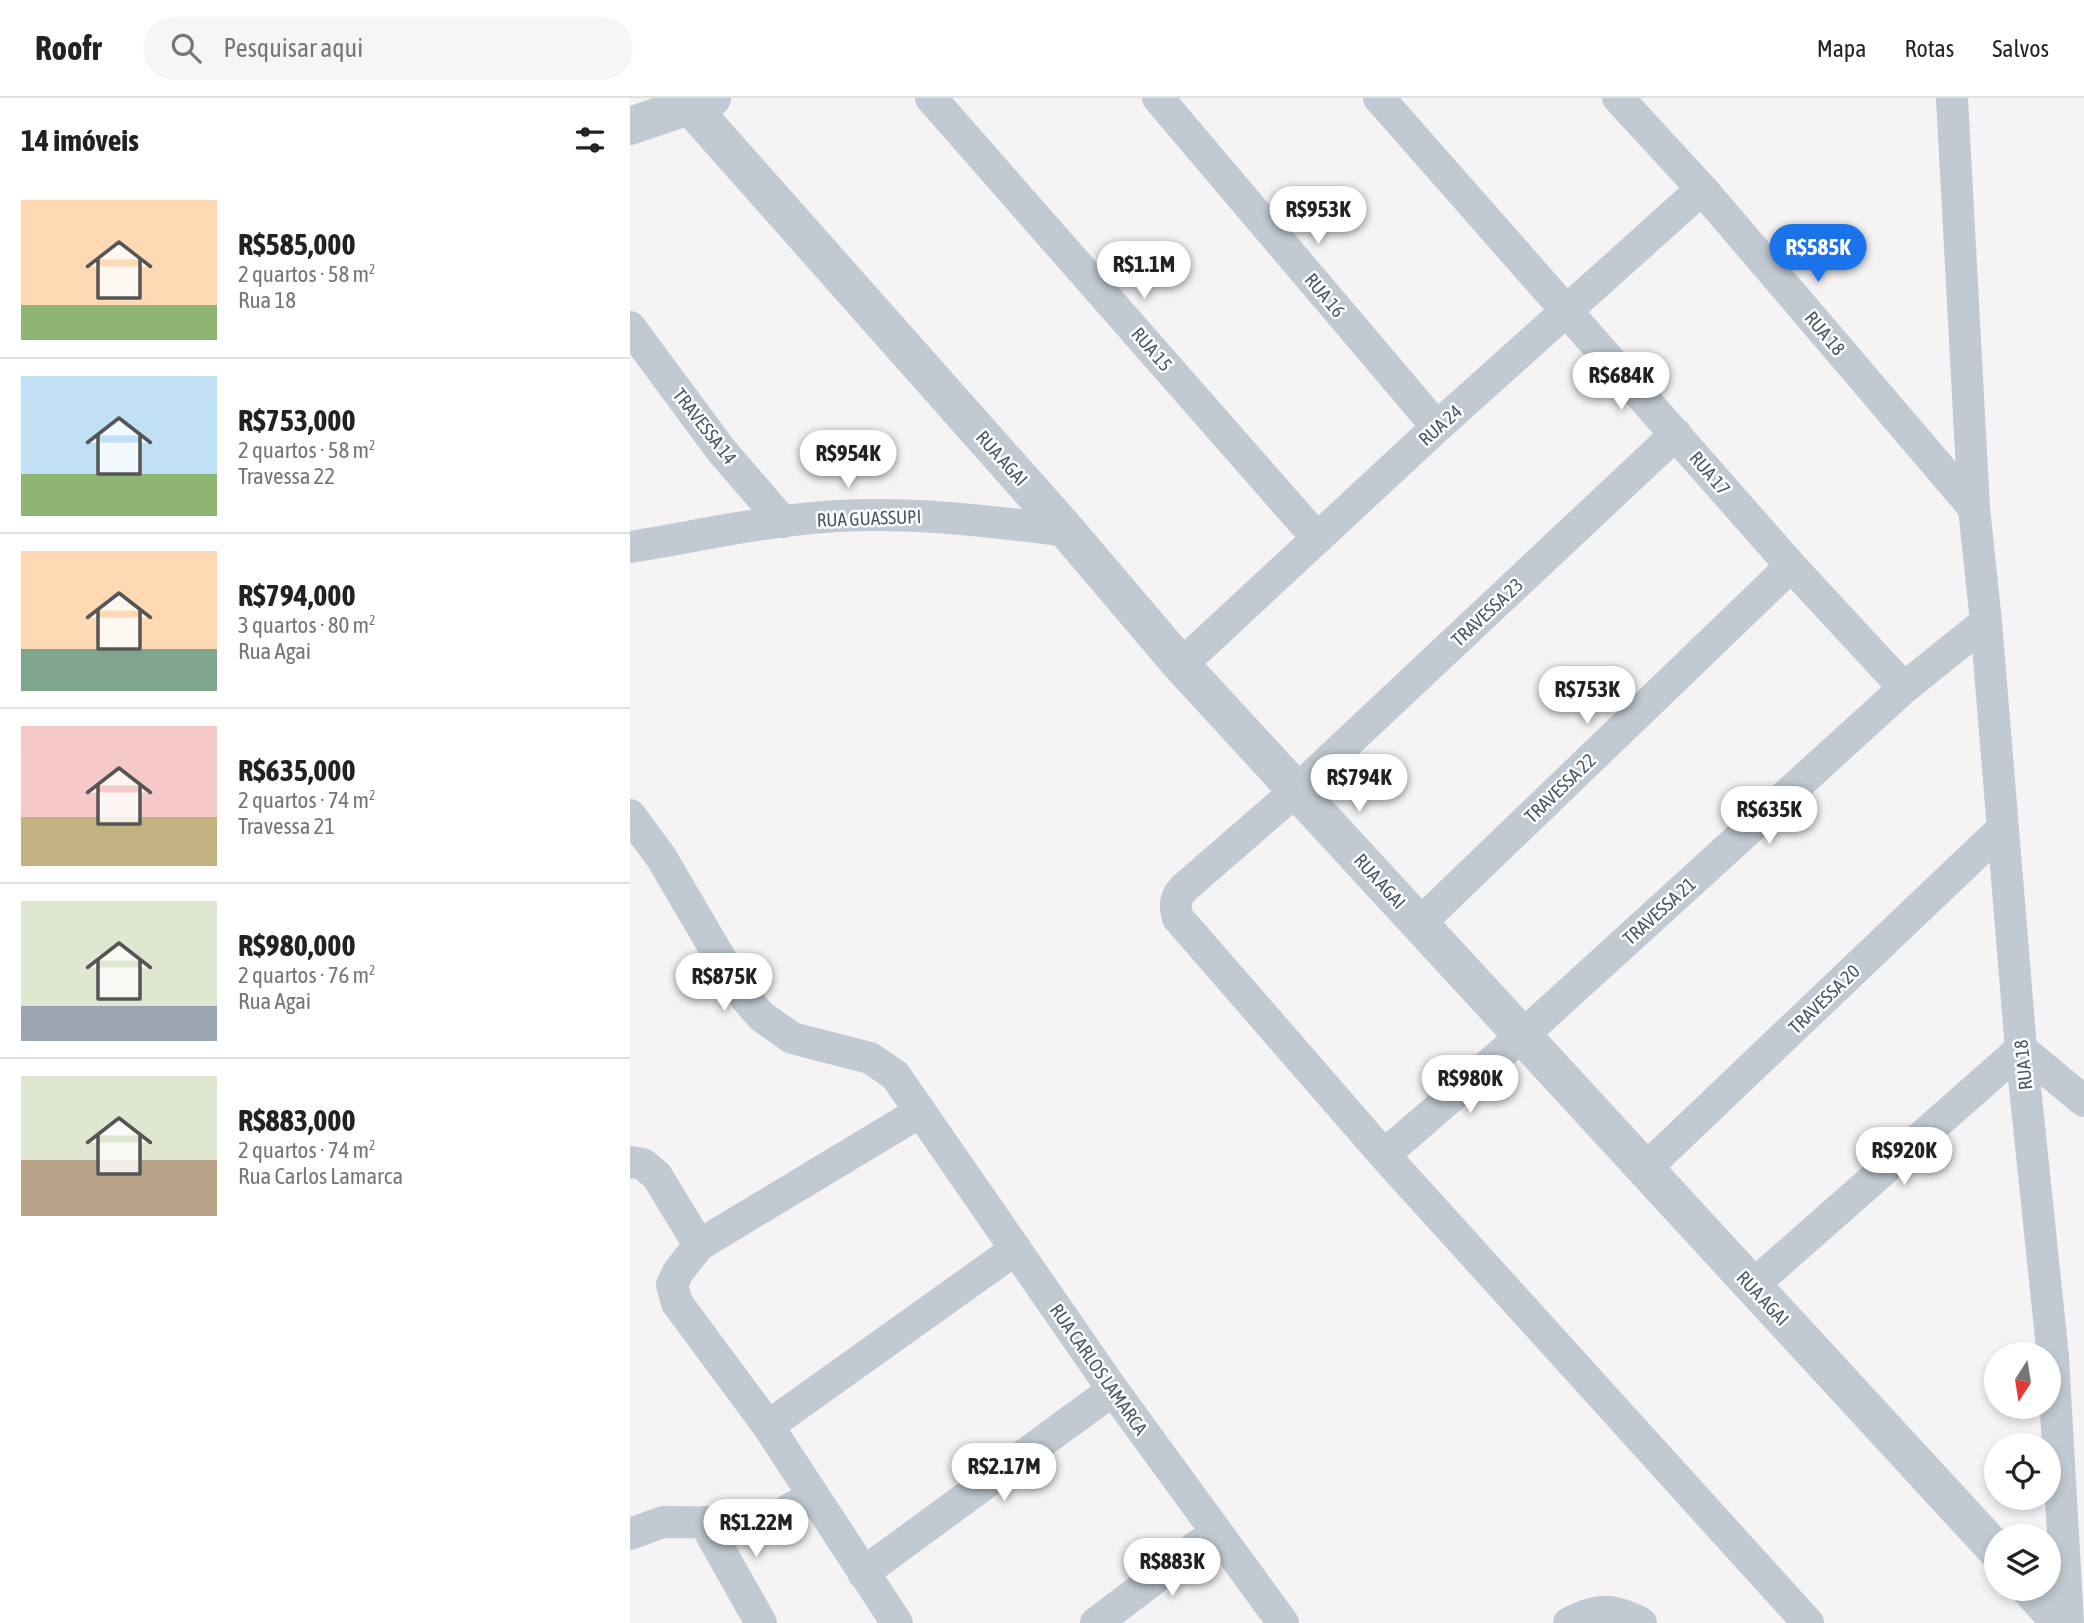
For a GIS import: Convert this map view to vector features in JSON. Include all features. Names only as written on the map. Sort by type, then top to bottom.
[{"type":"street","name":"RUA 15","points":[[932,98],[1317,538]]},
{"type":"street","name":"RUA 16","points":[[1158,98],[1437,427]]},
{"type":"street","name":"RUA 17","points":[[1379,98],[1791,566],[1904,688]]},
{"type":"street","name":"RUA 18","points":[[1618,98],[1702,189],[1974,508]]},
{"type":"street","name":"RUA 18","points":[[1952,98],[1974,508],[2021,1049],[2053,1357],[2067,1623]]},
{"type":"street","points":[[630,127],[701,102]]},
{"type":"street","name":"RUA AGAI","points":[[701,102],[1181,665],[1984,1537]]},
{"type":"street","name":"RUA 24","points":[[1181,665],[1437,427],[1702,189]]},
{"type":"street","name":"TRAVESSA 14","points":[[630,327],[722,450],[783,522]]},
{"type":"street","name":"TRAVESSA 23","points":[[1676,434],[1297,790],[1184,888],[1177,896],[1175,906],[1178,918],[1384,1155],[1808,1623]]},
{"type":"street","name":"RUA GUASSUPI","points":[[630,547],[836,516],[918,515],[972,518],[1067,531]]},
{"type":"street","name":"TRAVESSA 22","points":[[1419,924],[1791,566]]},
{"type":"street","name":"TRAVESSA 21","points":[[1384,1155],[1523,1035],[1904,688],[1986,622]]},
{"type":"street","name":"RUA CARLOS LAMARCA","points":[[630,815],[661,858],[739,990],[761,1016],[792,1038],[870,1058],[895,1075],[1113,1390],[1283,1623]]},
{"type":"street","name":"TRAVESSA 20","points":[[1644,1170],[2003,828]]},
{"type":"street","points":[[1752,1286],[2021,1049],[2084,1101]]},
{"type":"street","points":[[898,1623],[768,1426],[677,1303],[672,1285],[678,1272],[699,1245],[920,1112]]},
{"type":"street","points":[[630,1162],[643,1164],[657,1176],[699,1245]]},
{"type":"street","points":[[768,1426],[1016,1249]]},
{"type":"street","points":[[863,1573],[1113,1390]]},
{"type":"street","points":[[630,1534],[663,1522],[766,1522],[813,1496]]},
{"type":"street","points":[[704,1521],[761,1623]]},
{"type":"street","points":[[1096,1623],[1216,1532]]},
{"type":"street","points":[[2042,1601],[2061,1623]]},
{"type":"street","points":[[1569,1623],[1600,1610],[1622,1613],[1641,1623]]}]
